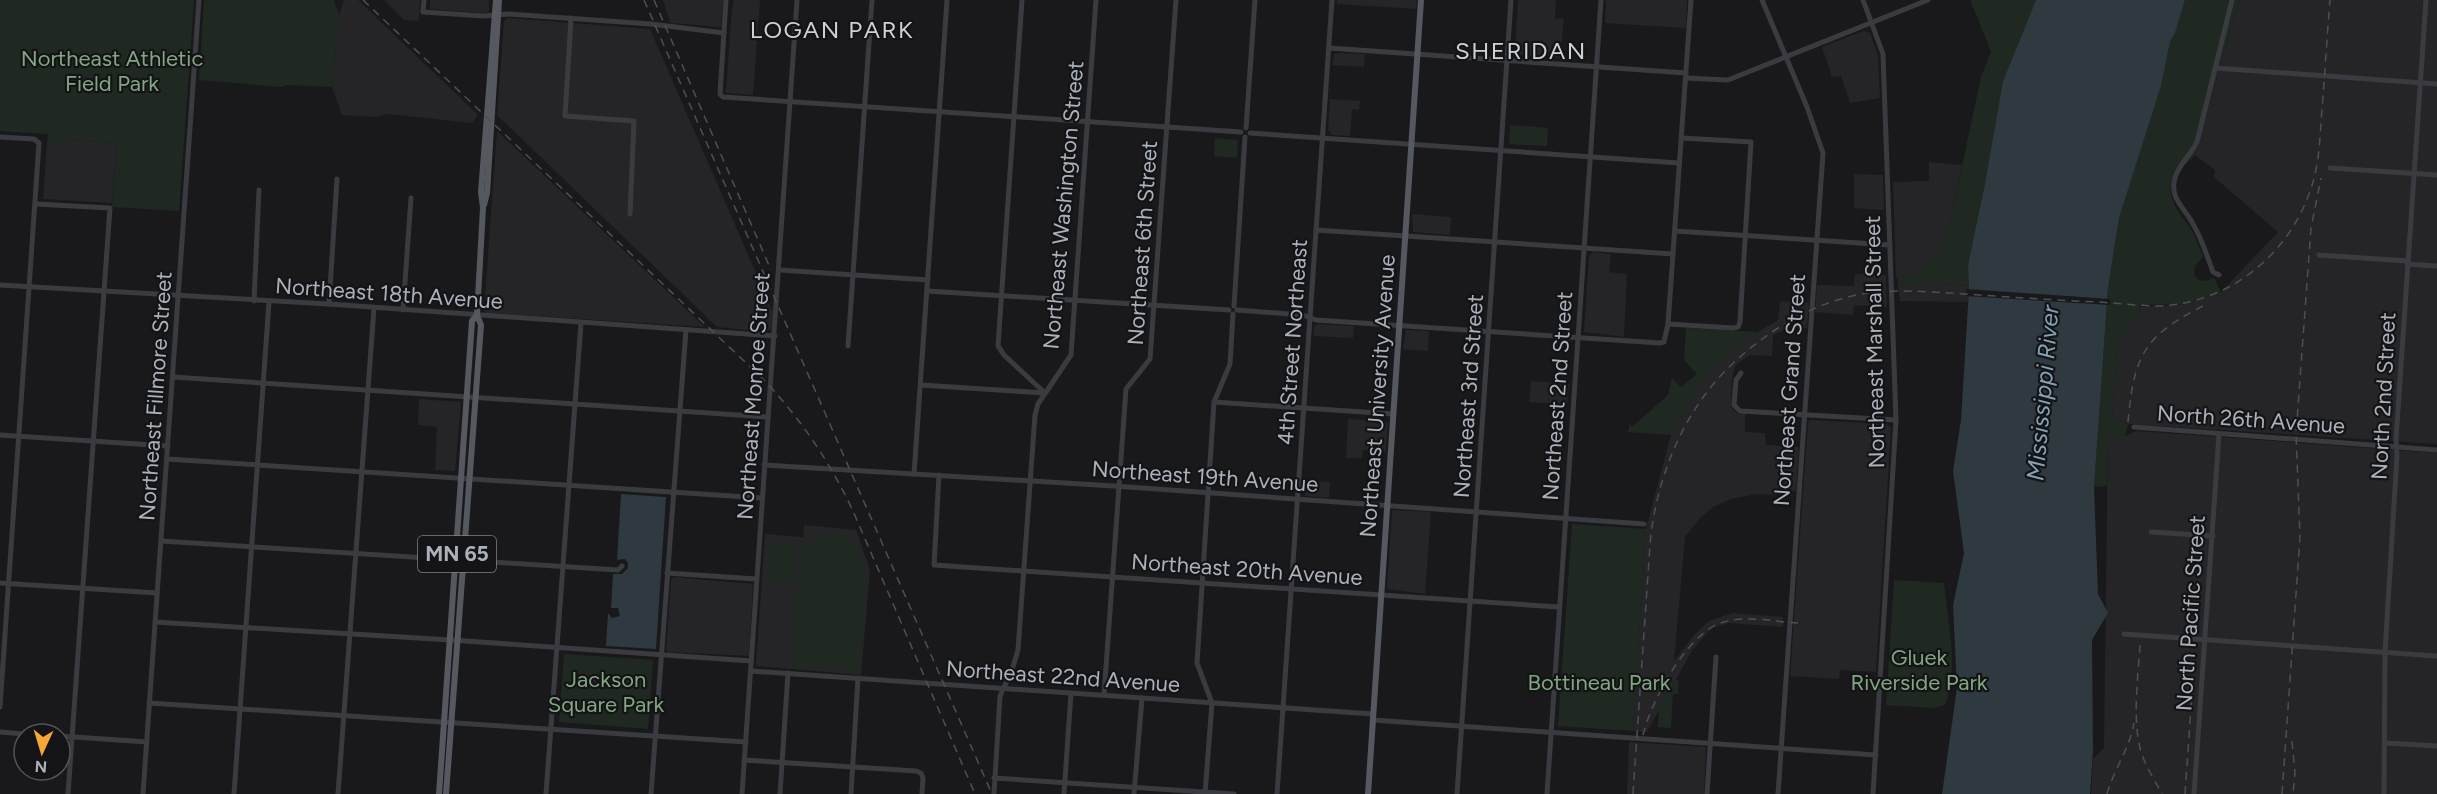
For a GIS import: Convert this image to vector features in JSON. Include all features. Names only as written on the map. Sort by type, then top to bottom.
[{"type":"main road","name":"MN 65","points":[[446,794],[448,722],[466,478],[481,325],[477,315],[483,208],[481,192],[498,0]]},
{"type":"main road","name":"Northeast University Avenue","points":[[1368,794],[1422,0]]},
{"type":"main road","name":"MN 65","points":[[466,478],[467,396],[472,321],[477,315]]},
{"type":"main road","name":"MN 65","points":[[439,794],[448,722]]},
{"type":"street","name":"Northeast Fillmore Street","points":[[143,794],[199,0]]},
{"type":"street","points":[[424,0],[423,12],[571,18],[724,33]]},
{"type":"street","points":[[726,0],[720,94],[1679,163]]},
{"type":"street","name":"Northeast Monroe Street","points":[[742,794],[797,0]]},
{"type":"street","points":[[848,346],[872,0]]},
{"type":"street","points":[[914,474],[947,0]]},
{"type":"street","points":[[1022,0],[998,346],[1000,351],[1045,393]]},
{"type":"street","name":"Northeast Washington Street","points":[[994,794],[1000,696],[1018,650],[1035,415],[1045,393],[1071,355],[1096,0]]},
{"type":"street","name":"Northeast 6th Street","points":[[1104,695],[1126,389],[1150,359],[1176,0]]},
{"type":"street","points":[[1205,793],[1212,703],[1197,666],[1202,583],[1214,402],[1230,364],[1255,0]]},
{"type":"street","name":"4th Street Northeast","points":[[1277,794],[1332,0]]},
{"type":"street","name":"Northeast 3rd Street","points":[[1457,794],[1511,0]]},
{"type":"street","name":"Northeast 2nd Street","points":[[1547,794],[1601,0]]},
{"type":"street","points":[[927,291],[1303,315],[1310,318],[1400,326],[1660,344],[1664,342],[1668,324],[1691,0]]},
{"type":"street","name":"Northeast Grand Street","points":[[1762,0],[1822,149],[1778,794]]},
{"type":"street","name":"Northeast Marshall Street","points":[[1863,0],[1883,54],[1896,420],[1873,794]]},
{"type":"street","points":[[1329,48],[1597,67],[1728,80],[1928,0]]},
{"type":"street","points":[[2219,275],[2213,272],[2194,225],[2175,196],[2173,188],[2176,175],[2197,142],[2232,0]]},
{"type":"street","name":"North 2nd Street","points":[[2384,794],[2385,652],[2407,262],[2426,0]]},
{"type":"street","points":[[571,18],[565,116],[634,121],[630,214]]},
{"type":"street","points":[[2215,68],[2437,84]]},
{"type":"street","points":[[0,137],[34,138],[39,143],[0,707]]},
{"type":"street","points":[[1668,324],[1738,327],[1746,235],[1751,142],[1682,138]]},
{"type":"street","points":[[2330,168],[2437,175]]},
{"type":"street","points":[[329,304],[337,179]]},
{"type":"street","points":[[254,301],[259,190]]},
{"type":"street","points":[[403,310],[411,198]]},
{"type":"street","points":[[36,204],[110,208],[72,737],[147,742]]},
{"type":"street","points":[[1316,230],[1673,254]]},
{"type":"street","points":[[1675,231],[1890,245]]},
{"type":"street","points":[[2319,255],[2437,266]]},
{"type":"street","points":[[780,270],[928,280]]},
{"type":"street","name":"Northeast 18th Avenue","points":[[0,285],[329,304],[775,336]]},
{"type":"street","points":[[234,794],[269,302]]},
{"type":"street","points":[[338,794],[374,308]]},
{"type":"street","points":[[546,794],[581,323]]},
{"type":"street","points":[[651,794],[686,330]]},
{"type":"street","points":[[1741,373],[1736,380],[1734,405],[1737,410],[1896,420]]},
{"type":"street","points":[[173,377],[767,417]]},
{"type":"street","points":[[921,385],[1045,393]]},
{"type":"street","points":[[1214,402],[1393,414]]},
{"type":"street","name":"North 26th Avenue","points":[[2134,427],[2437,450]]},
{"type":"street","name":"North Pacific Street","points":[[2194,794],[2219,434]]},
{"type":"street","points":[[0,435],[168,446]]},
{"type":"street","points":[[167,459],[762,498]]},
{"type":"street","name":"Northeast 19th Avenue","points":[[764,465],[1030,481],[1644,524]]},
{"type":"street","name":"Northeast 20th Avenue","points":[[939,475],[934,565],[1559,607]]},
{"type":"street","points":[[2151,531],[2213,536]]},
{"type":"street","points":[[161,541],[618,570],[622,566]]},
{"type":"street","points":[[667,573],[756,579]]},
{"type":"street","points":[[0,584],[157,593]]},
{"type":"street","points":[[155,622],[454,640],[751,662]]},
{"type":"street","points":[[2124,634],[2437,656]]},
{"type":"street","points":[[1707,794],[1716,657]]},
{"type":"street","name":"Northeast 22nd Avenue","points":[[751,671],[1284,708],[1462,727],[1876,754]]},
{"type":"street","points":[[780,794],[788,674]]},
{"type":"street","points":[[851,794],[858,678]]},
{"type":"street","points":[[1064,794],[1071,693]]},
{"type":"street","points":[[1134,794],[1142,698]]},
{"type":"street","points":[[149,703],[746,742]]},
{"type":"street","points":[[2385,743],[2437,746]]},
{"type":"street","points":[[744,760],[921,773],[922,794]]},
{"type":"street","points":[[994,778],[1234,794]]},
{"type":"shaded area","points":[[344,0],[358,0],[478,115],[472,123],[388,114],[375,117],[342,115],[332,87],[339,15]]},
{"type":"shaded area","points":[[384,0],[420,0],[419,21],[404,20]]},
{"type":"shaded area","points":[[430,0],[489,0],[489,11],[486,13],[430,9]]},
{"type":"shaded area","points":[[663,0],[723,0],[721,27],[670,23]]},
{"type":"shaded area","points":[[734,0],[760,0],[753,95],[726,93],[724,90],[726,89]]},
{"type":"shaded area","points":[[1337,0],[1417,0],[1416,9],[1337,4]]},
{"type":"shaded area","points":[[1518,0],[1556,0],[1555,18],[1564,19],[1560,58],[1515,54]]},
{"type":"shaded area","points":[[1606,0],[1687,0],[1686,28],[1605,23]]},
{"type":"shaded area","points":[[2239,0],[2437,0],[2437,444],[2128,424],[2112,416],[2118,338],[2139,315],[2140,307],[2185,304],[2221,292],[2278,232],[2214,177],[2215,170],[2195,155]]},
{"type":"shaded area","points":[[507,18],[650,29],[773,312],[771,329],[766,332],[717,327],[497,115],[504,21]]},
{"type":"shaded area","points":[[1863,31],[1870,33],[1878,55],[1880,98],[1850,103],[1841,76],[1832,77],[1822,47]]},
{"type":"shaded area","points":[[1335,53],[1365,54],[1364,67],[1332,65]]},
{"type":"shaded area","points":[[1330,99],[1360,101],[1359,110],[1352,109],[1350,136],[1332,135],[1328,130]]},
{"type":"shaded area","points":[[497,131],[705,327],[484,311]]},
{"type":"shaded area","points":[[70,140],[117,143],[112,203],[43,199],[47,143],[69,144]]},
{"type":"shaded area","points":[[1929,162],[1962,165],[1947,237],[1934,258],[1921,269],[1909,276],[1896,278],[1893,182],[1929,181]]},
{"type":"shaded area","points":[[1854,174],[1883,175],[1884,210],[1854,208]]},
{"type":"shaded area","points":[[1412,214],[1451,217],[1450,235],[1413,232]]},
{"type":"shaded area","points":[[1593,252],[1611,254],[1609,272],[1627,274],[1624,337],[1584,332],[1589,256]]},
{"type":"shaded area","points":[[1855,274],[1886,275],[1887,307],[1854,305],[1853,315],[1815,312],[1817,285],[1854,286]]},
{"type":"shaded area","points":[[1941,284],[1969,286],[1968,302],[1900,301],[1898,287]]},
{"type":"shaded area","points":[[1780,301],[1809,303],[1807,328],[1788,328],[1773,335],[1772,356],[1749,355],[1735,366],[1731,407],[1737,413],[1745,414],[1745,432],[1765,433],[1766,445],[1799,447],[1796,492],[1792,491],[1792,496],[1757,494],[1731,499],[1713,507],[1700,518],[1685,537],[1674,661],[1695,634],[1709,621],[1733,613],[1783,617],[1783,627],[1729,623],[1713,627],[1693,649],[1647,732],[1633,731],[1646,529],[1671,435],[1702,382],[1716,365],[1758,332],[1778,320]]},
{"type":"shaded area","points":[[1317,324],[1354,326],[1353,338],[1314,336],[1314,327]]},
{"type":"shaded area","points":[[1406,330],[1429,331],[1428,351],[1403,349]]},
{"type":"shaded area","points":[[1531,381],[1569,384],[1567,405],[1529,402]]},
{"type":"shaded area","points":[[419,399],[461,402],[455,471],[435,470],[437,427],[418,425]]},
{"type":"shaded area","points":[[1348,419],[1388,422],[1386,452],[1363,450],[1362,458],[1346,458]]},
{"type":"shaded area","points":[[1811,420],[1887,424],[1891,428],[1876,672],[1840,670],[1839,679],[1790,676],[1808,422]]},
{"type":"shaded area","points":[[2137,431],[2437,453],[2437,794],[2091,794],[2093,759],[2104,748],[2108,435],[2125,436]]},
{"type":"shaded area","points":[[1304,480],[1330,482],[1329,498],[1305,496]]},
{"type":"shaded area","points":[[1392,511],[1431,512],[1425,594],[1387,589]]},
{"type":"shaded area","points":[[804,525],[856,530],[870,570],[861,675],[756,666],[765,534],[803,537]]},
{"type":"shaded area","points":[[674,577],[753,584],[749,656],[668,652],[666,650],[671,580]]},
{"type":"shaded area","points":[[1629,742],[1706,747],[1704,794],[1627,794]]},
{"type":"green space","name":"Northeast Athletic Field Park","points":[[0,0],[194,0],[179,211],[112,207],[117,143],[70,140],[69,145],[47,143],[48,134],[0,131]]},
{"type":"green space","name":"Northeast Athletic Field Park","points":[[204,0],[334,0],[339,15],[332,87],[286,85],[282,87],[199,80]]},
{"type":"green space","points":[[1970,0],[2036,0],[2003,81],[1968,265],[1969,286],[1941,284],[1898,287],[1898,278],[1921,268],[1947,237],[1981,77],[1991,51]]},
{"type":"green space","points":[[2185,0],[2239,0],[2195,155],[2187,163],[2182,160],[2171,181],[2171,195],[2176,209],[2190,227],[2203,257],[2195,266],[2194,275],[2199,280],[2206,281],[2214,278],[2221,292],[2185,304],[2140,305],[2139,315],[2118,338],[2112,416],[2128,424],[2125,436],[2108,436],[2107,486],[2094,487],[2108,288],[2119,218],[2161,86],[2170,42]]},
{"type":"green space","points":[[1510,125],[1548,128],[1547,146],[1509,144]]},
{"type":"green space","points":[[1215,138],[1238,140],[1237,158],[1214,156]]},
{"type":"green space","points":[[1686,328],[1758,332],[1716,365],[1702,382],[1671,435],[1628,432],[1630,424],[1632,427],[1668,395],[1672,378],[1681,387],[1697,374],[1684,360]]},
{"type":"green space","name":"Bottineau Park","points":[[1572,524],[1646,529],[1633,731],[1558,726]]},
{"type":"green space","points":[[833,533],[842,534],[852,541],[868,571],[859,670],[793,666],[800,553],[812,538]]},
{"type":"green space","points":[[770,544],[797,545],[795,581],[768,580]]},
{"type":"green space","name":"Gluek Riverside Park","points":[[1894,580],[1944,583],[1952,661],[1945,705],[1933,708],[1886,705]]},
{"type":"green space","name":"Jackson Square Park","points":[[564,654],[653,660],[648,729],[559,722]]},
{"type":"green space","points":[[1675,680],[1679,680],[1678,694],[1673,694],[1671,728],[1658,727],[1659,709]]},
{"type":"water","name":"Mississippi River","points":[[2036,0],[2185,0],[2170,42],[2161,86],[2119,218],[2108,288],[2094,487],[2098,594],[2108,613],[2092,640],[2093,751],[2090,794],[1942,794],[1957,688],[1953,605],[1964,553],[1953,471],[1961,420],[1969,289],[1968,265],[2003,81]]},
{"type":"water","points":[[621,494],[666,497],[656,649],[606,646],[608,613],[612,618],[620,616],[618,608],[611,608],[613,574],[622,574],[628,568],[625,559],[617,560]]},
{"type":"pier","points":[[1966,289],[2110,299],[2110,305],[1966,296]]},
{"type":"railway","points":[[363,0],[763,379],[802,425],[835,475],[853,511],[975,794]]},
{"type":"railway","points":[[644,0],[992,794]]},
{"type":"railway","points":[[654,0],[771,270]]},
{"type":"railway","points":[[1633,794],[1653,521],[1665,473],[1674,450],[1684,428],[1711,387],[1741,356],[1770,333],[1820,306],[1856,295],[1897,291],[2161,306],[2212,295],[2235,283],[2275,251],[2291,230],[2304,207],[2313,182],[2319,145],[2330,0]]},
{"type":"railway","points":[[2282,794],[2300,537],[2296,434],[2311,228],[2321,178]]},
{"type":"railway","points":[[2128,422],[2134,379],[2147,349],[2169,326],[2207,304]]},
{"type":"railway","points":[[1643,735],[1654,704],[1673,669],[1697,639],[1711,628],[1724,622],[1742,619],[1798,623]]},
{"type":"railway","points":[[2140,645],[2136,698],[2138,739],[2145,763],[2162,794]]},
{"type":"railway","points":[[2185,794],[2192,692]]},
{"type":"railway","points":[[2107,794],[2134,723]]},
{"type":"railway","points":[[2292,741],[2295,773],[2293,794]]},
{"type":"district","name":"LOGAN PARK","points":[[832,30]]},
{"type":"district","name":"SHERIDAN","points":[[1521,51]]}]
